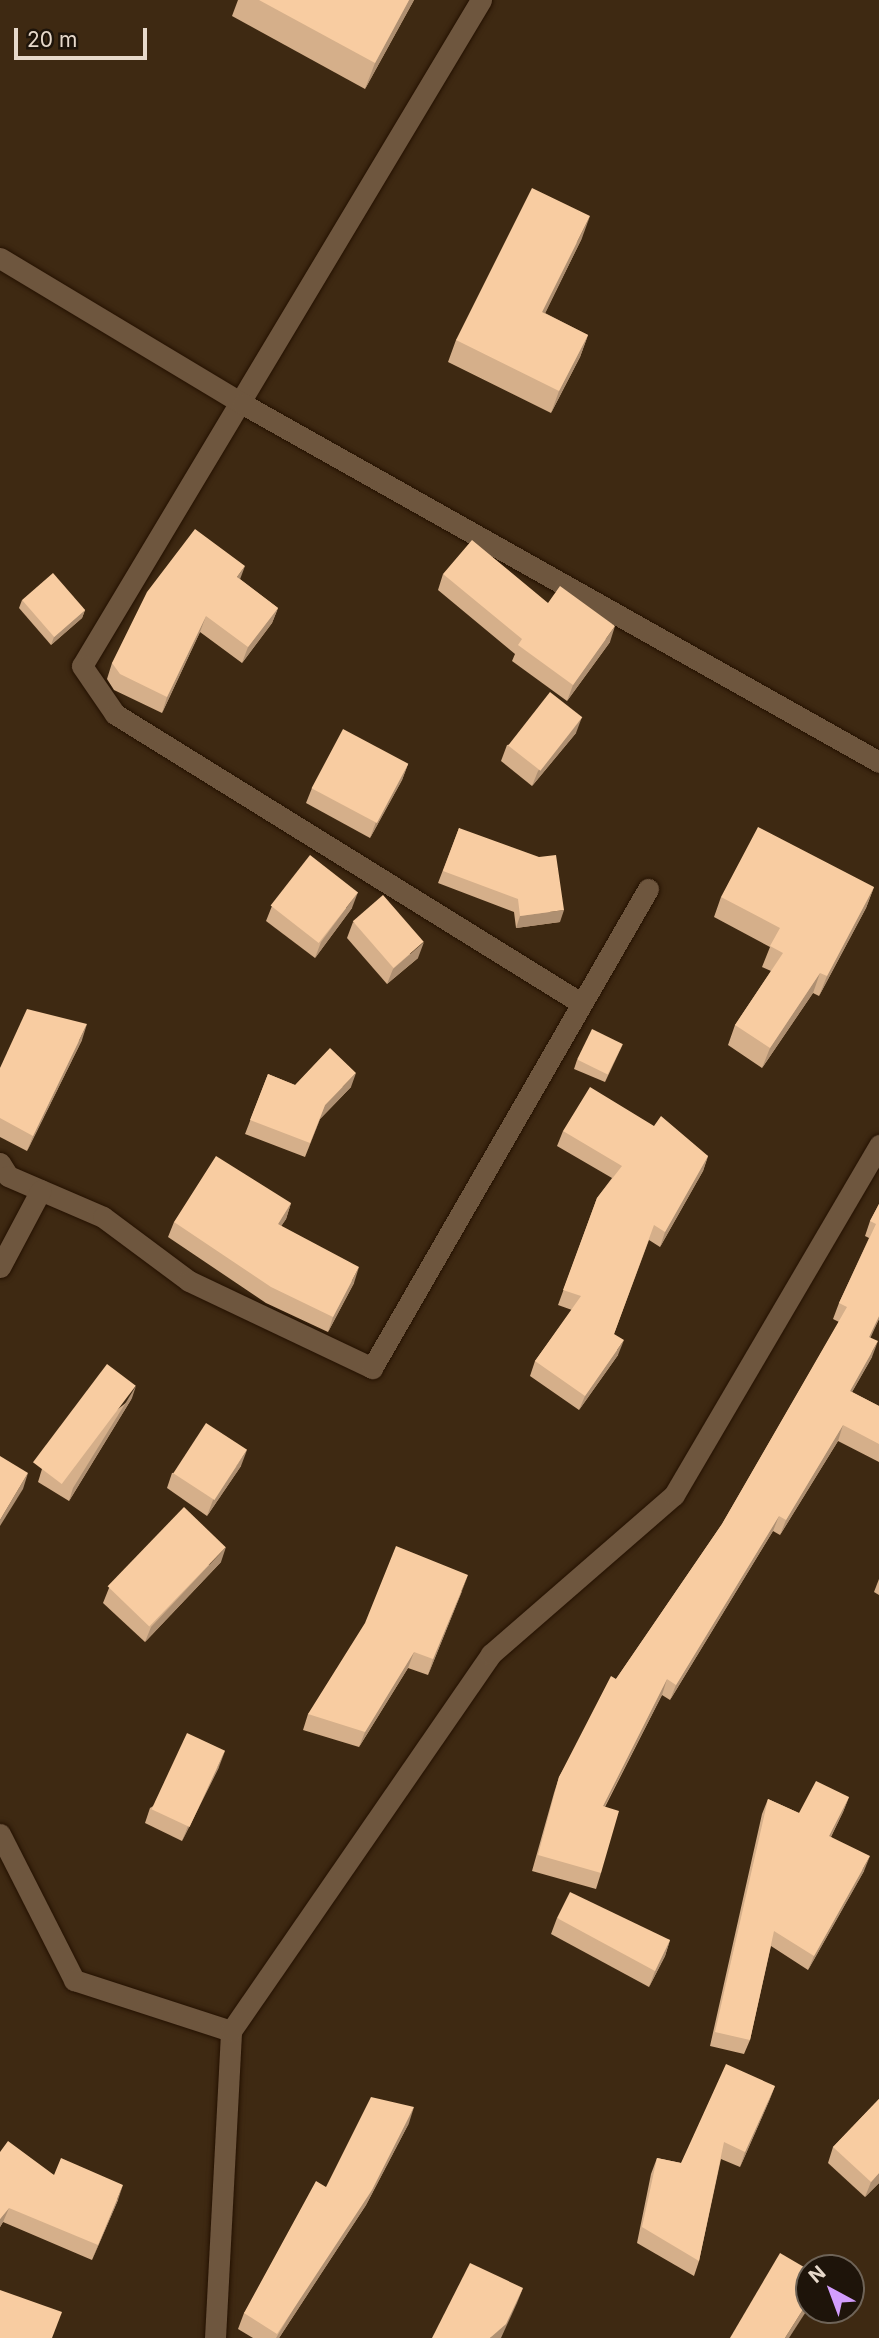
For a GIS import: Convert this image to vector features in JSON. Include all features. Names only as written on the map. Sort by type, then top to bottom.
[{"type":"street","points":[[481,0],[243,404],[82,666],[115,714],[581,1003]]},
{"type":"street","points":[[0,258],[243,404],[879,762]]},
{"type":"street","points":[[0,1163],[8,1176],[103,1217],[189,1281],[372,1368],[648,889]]},
{"type":"street","points":[[215,2338],[231,2031],[491,1654],[674,1496],[879,1145]]},
{"type":"street","points":[[0,1268],[41,1190]]},
{"type":"street","points":[[0,1835],[75,1980],[231,2031]]},
{"type":"building","points":[[259,0],[409,0],[375,63]]},
{"type":"building","points":[[532,188],[590,216],[542,312],[588,335],[559,391],[456,340]]},
{"type":"building","points":[[195,529],[245,566],[237,577],[278,608],[248,647],[206,616],[167,697],[120,674],[112,663],[147,592]]},
{"type":"building","points":[[472,540],[548,603],[560,586],[615,626],[573,685],[518,645],[522,639],[443,574]]},
{"type":"building","points":[[53,573],[85,610],[54,637],[22,600]]},
{"type":"building","points":[[550,692],[582,717],[540,771],[508,746]]},
{"type":"building","points":[[343,729],[408,764],[377,823],[312,788]]},
{"type":"building","points":[[758,827],[874,887],[827,976],[820,973],[770,1048],[735,1025],[783,953],[770,946],[780,928],[721,897]]},
{"type":"building","points":[[459,828],[539,857],[556,855],[564,910],[520,916],[518,899],[443,871]]},
{"type":"building","points":[[310,855],[358,893],[319,943],[271,905]]},
{"type":"building","points":[[383,895],[424,942],[393,968],[353,921]]},
{"type":"building","points":[[27,1009],[87,1024],[33,1136],[0,1118],[0,1068]]},
{"type":"building","points":[[592,1029],[623,1044],[608,1074],[577,1060]]},
{"type":"building","points":[[330,1048],[356,1073],[325,1105],[310,1143],[250,1120],[268,1074],[295,1085]]},
{"type":"building","points":[[590,1087],[654,1126],[661,1116],[708,1156],[665,1232],[654,1225],[614,1334],[624,1340],[585,1396],[535,1361],[581,1296],[563,1290],[597,1198],[622,1166],[563,1131]]},
{"type":"building","points":[[216,1156],[291,1203],[278,1224],[359,1267],[333,1317],[271,1287],[174,1222]]},
{"type":"building","points":[[879,1204],[879,1316],[869,1337],[878,1341],[850,1391],[879,1406],[879,1444],[843,1425],[786,1520],[779,1516],[676,1685],[667,1679],[603,1806],[619,1811],[601,1873],[538,1855],[559,1777],[611,1676],[616,1679],[722,1524],[847,1307],[839,1303],[876,1224],[870,1221]]},
{"type":"building","points":[[107,1364],[136,1386],[62,1484],[33,1462]]},
{"type":"building","points":[[206,1423],[247,1450],[214,1500],[173,1473]]},
{"type":"building","points":[[0,1456],[28,1473],[0,1520]]},
{"type":"building","points":[[184,1507],[226,1547],[149,1626],[108,1586]]},
{"type":"building","points":[[396,1546],[468,1575],[433,1659],[414,1652],[365,1732],[308,1714],[365,1623]]},
{"type":"building","points":[[187,1733],[225,1751],[190,1827],[152,1809]]},
{"type":"building","points":[[816,1781],[849,1797],[829,1836],[870,1856],[814,1956],[774,1931],[750,2040],[715,2032],[768,1799],[799,1813]]},
{"type":"building","points":[[570,1892],[670,1940],[655,1971],[557,1918]]},
{"type":"building","points":[[726,2064],[775,2086],[745,2152],[724,2142],[699,2261],[642,2227],[657,2158],[681,2163]]},
{"type":"building","points":[[371,2097],[414,2107],[372,2190],[277,2334],[244,2313],[316,2181],[326,2187]]},
{"type":"building","points":[[879,2099],[879,2173],[871,2182],[833,2147]]},
{"type":"building","points":[[8,2141],[54,2175],[61,2158],[123,2185],[98,2245],[9,2208],[0,2219],[0,2152]]},
{"type":"building","points":[[780,2253],[795,2262],[795,2322],[785,2338],[730,2338]]},
{"type":"building","points":[[470,2263],[523,2288],[506,2324],[490,2338],[432,2338]]},
{"type":"building","points":[[0,2290],[62,2312],[52,2338],[0,2338]]}]
